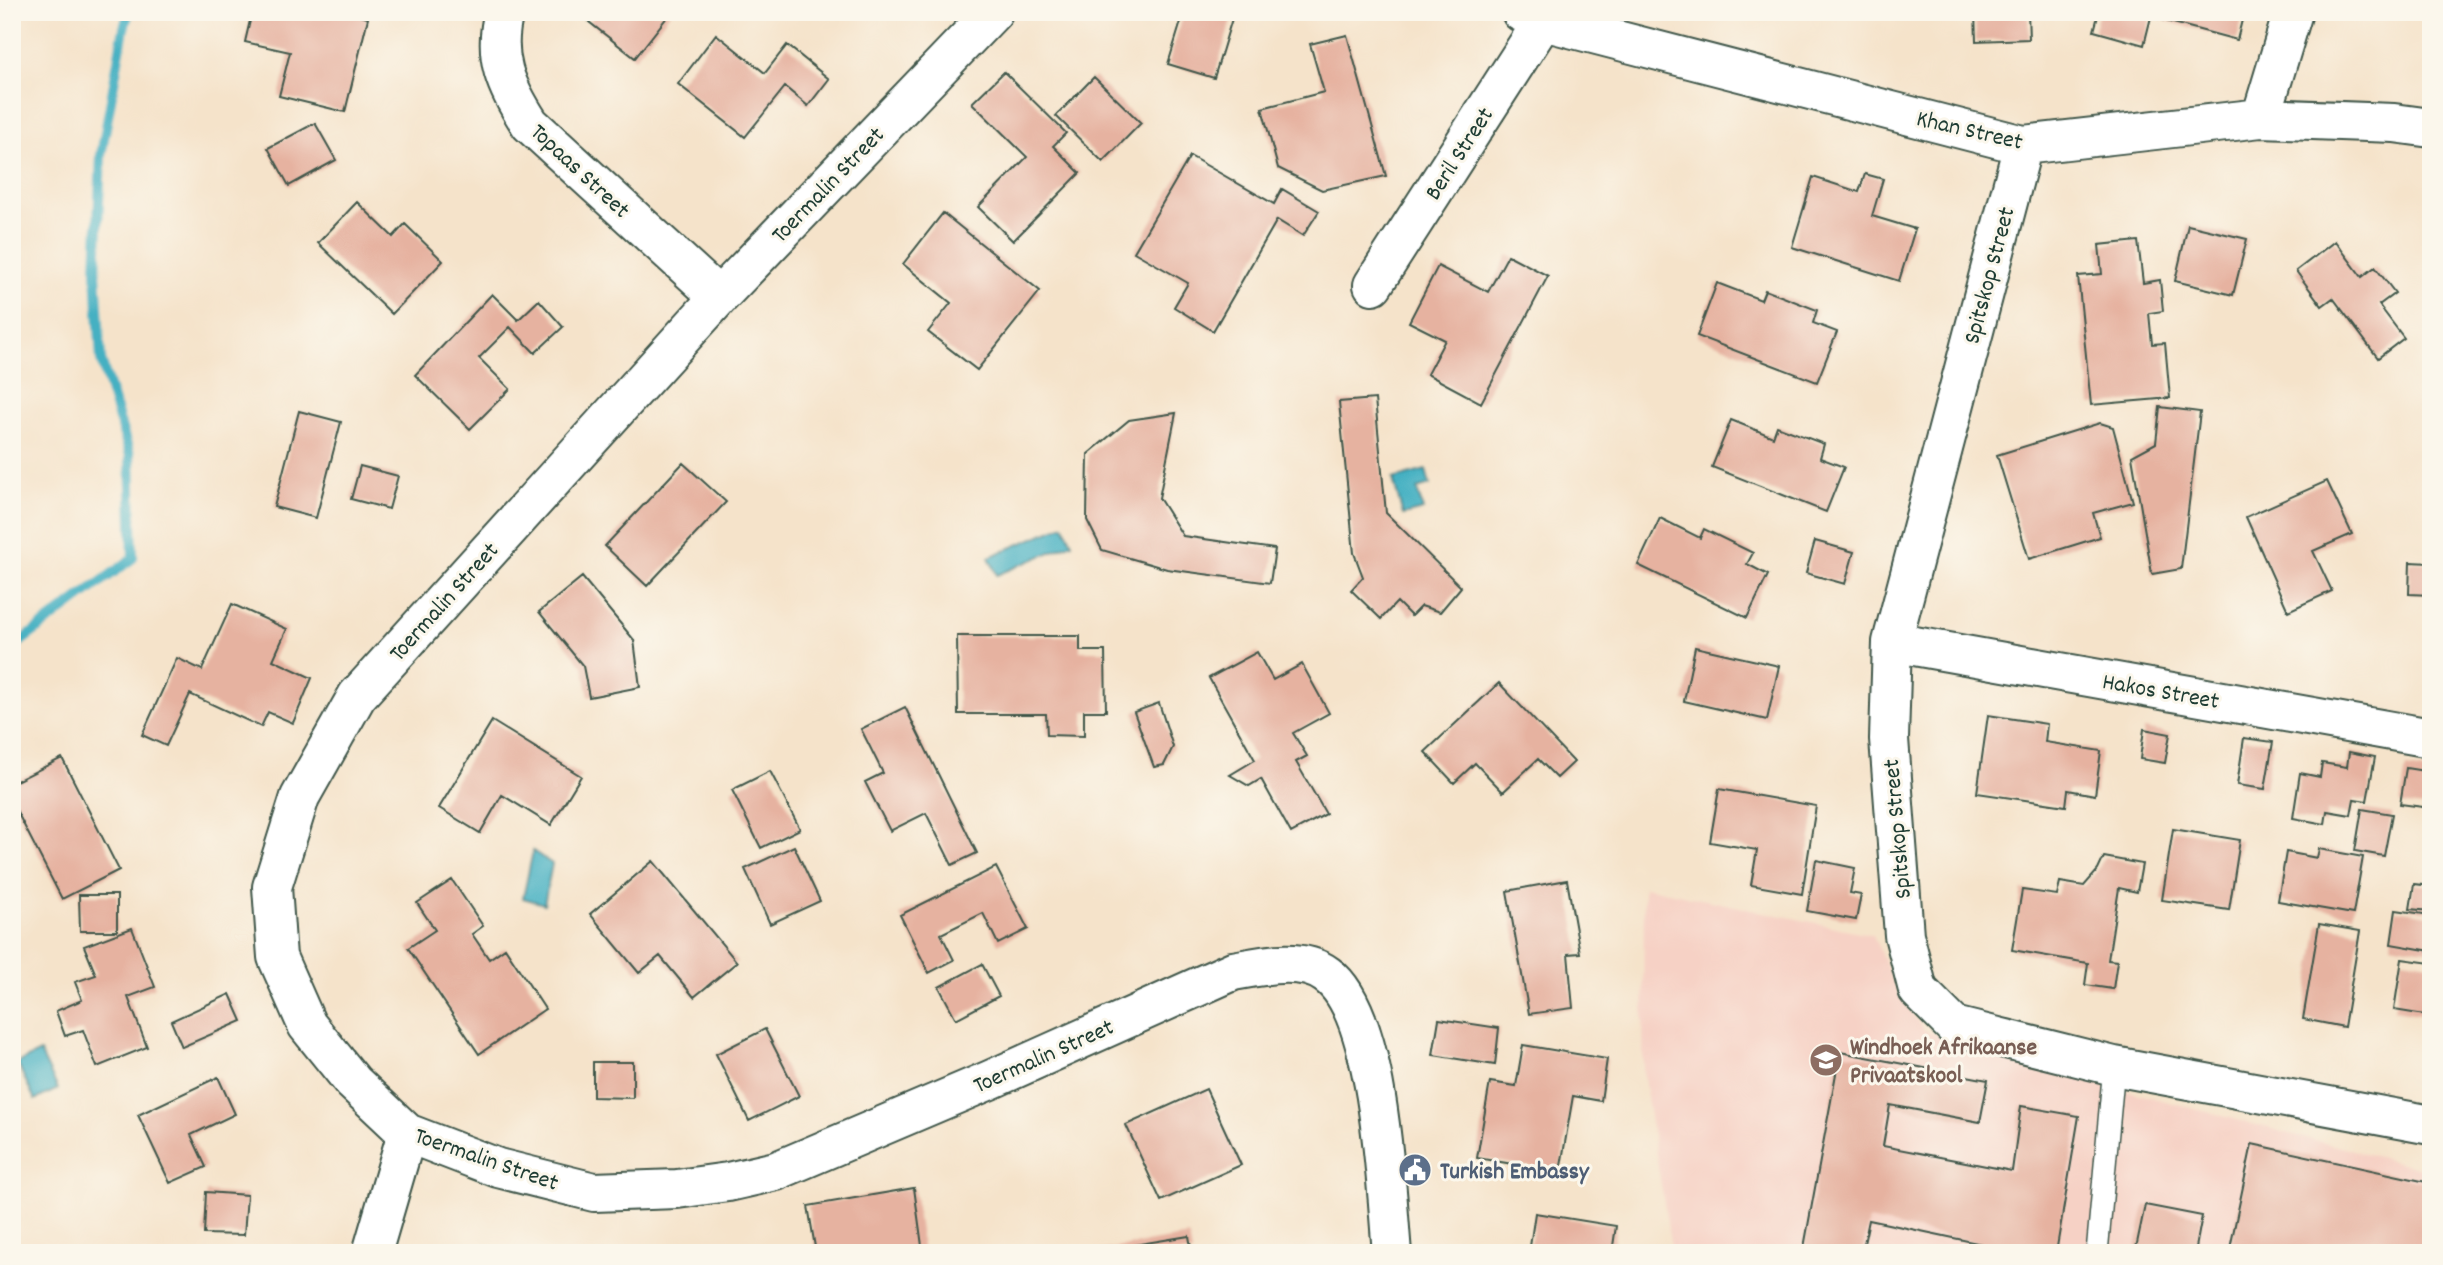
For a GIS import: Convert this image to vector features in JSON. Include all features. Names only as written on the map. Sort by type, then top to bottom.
[{"type":"street","name":"Topaas Street","points":[[504,12],[500,27],[501,64],[510,94],[530,124],[719,297]]},
{"type":"street","name":"Toermalin Street","points":[[993,12],[719,297],[358,696],[300,797],[272,887],[277,957],[307,1026],[353,1082],[407,1133],[498,1168],[594,1192],[677,1189],[728,1182],[776,1171],[1233,971],[1302,964],[1327,975],[1348,999],[1366,1043],[1375,1088],[1392,1253]]},
{"type":"street","points":[[2261,118],[2293,12]]},
{"type":"street","name":"Khan Street","points":[[1532,16],[2023,145],[2261,118],[2431,128]]},
{"type":"street","name":"Beril Street","points":[[1373,285],[1532,16]]},
{"type":"street","name":"Spitskop Street","points":[[2023,145],[1892,642],[1889,739],[1904,935],[1918,990],[1954,1026],[2114,1066],[2431,1125]]},
{"type":"street","name":"Hakos Street","points":[[1892,642],[2431,738]]},
{"type":"street","points":[[372,1253],[407,1133]]},
{"type":"lane","points":[[2097,1253],[2114,1066]]},
{"type":"shaded area","name":"Windhoek Afrikaanse Privaatskool","points":[[1644,887],[1873,935],[1900,997],[1923,1029],[1964,1048],[2431,1171],[2431,1253],[1672,1253],[1643,1072]]},
{"type":"water","points":[[1426,470],[1430,485],[1417,489],[1423,510],[1403,515],[1393,479]]},
{"type":"water","points":[[1064,525],[1072,543],[997,575],[989,557]]},
{"type":"water","points":[[533,851],[552,864],[544,904],[523,898]]},
{"type":"water","points":[[40,1052],[58,1089],[35,1100],[17,1063]]},
{"type":"building","points":[[252,12],[343,12],[368,18],[345,112],[279,96],[290,52],[245,42]]},
{"type":"building","points":[[597,12],[671,12],[635,58],[589,22]]},
{"type":"building","points":[[1184,12],[1234,12],[1214,78],[1168,64]]},
{"type":"building","points":[[1975,12],[2028,12],[2029,39],[1976,41]]},
{"type":"building","points":[[2099,12],[2244,12],[2237,40],[2151,17],[2144,45],[2094,31]]},
{"type":"building","points":[[716,34],[765,73],[787,45],[829,79],[808,106],[785,87],[745,137],[678,84]]},
{"type":"building","points":[[1347,35],[1386,176],[1322,190],[1278,168],[1262,108],[1324,92],[1310,44]]},
{"type":"building","points":[[1004,72],[1066,133],[1053,146],[1080,173],[1013,241],[978,207],[1027,157],[972,103]]},
{"type":"building","points":[[1094,77],[1141,123],[1103,162],[1056,116]]},
{"type":"building","points":[[315,123],[336,160],[289,186],[268,148]]},
{"type":"building","points":[[1190,156],[1274,204],[1282,189],[1319,211],[1303,236],[1277,220],[1213,331],[1174,307],[1188,283],[1134,252]]},
{"type":"building","points":[[1865,174],[1883,179],[1872,216],[1915,229],[1899,281],[1792,247],[1813,177],[1859,192]]},
{"type":"building","points":[[357,202],[393,237],[405,224],[443,261],[392,314],[318,243]]},
{"type":"building","points":[[943,213],[1040,291],[977,370],[928,332],[951,303],[903,264]]},
{"type":"building","points":[[2188,225],[2247,239],[2233,295],[2175,281]]},
{"type":"building","points":[[2138,241],[2143,283],[2160,280],[2163,311],[2149,313],[2152,344],[2165,343],[2170,398],[2091,405],[2078,276],[2102,274],[2099,245]]},
{"type":"building","points":[[2335,241],[2362,277],[2375,267],[2395,293],[2379,305],[2404,338],[2378,358],[2333,298],[2322,306],[2296,271]]},
{"type":"building","points":[[1508,255],[1548,276],[1481,403],[1427,374],[1445,340],[1409,322],[1438,266],[1488,292]]},
{"type":"building","points":[[1717,283],[1761,300],[1765,290],[1817,310],[1813,323],[1837,332],[1817,382],[1697,336]]},
{"type":"building","points":[[492,294],[518,320],[539,300],[563,327],[535,353],[510,327],[479,358],[510,389],[470,429],[415,375]]},
{"type":"building","points":[[1375,399],[1386,513],[1461,587],[1440,612],[1421,606],[1411,616],[1397,602],[1381,619],[1351,590],[1363,577],[1354,553],[1339,402]]},
{"type":"building","points":[[2160,407],[2200,412],[2181,569],[2152,574],[2132,456],[2156,443]]},
{"type":"building","points":[[299,411],[341,422],[316,518],[274,507]]},
{"type":"building","points":[[1176,413],[1159,498],[1183,536],[1275,549],[1270,583],[1167,569],[1102,550],[1087,520],[1088,454],[1129,420]]},
{"type":"building","points":[[1731,420],[1773,437],[1777,426],[1824,444],[1820,458],[1844,467],[1826,512],[1712,467]]},
{"type":"building","points":[[2100,423],[2113,427],[2133,502],[2093,513],[2100,537],[2029,559],[1997,455]]},
{"type":"building","points":[[683,463],[726,502],[647,586],[605,546]]},
{"type":"building","points":[[360,466],[398,476],[389,509],[351,499]]},
{"type":"building","points":[[2327,481],[2352,534],[2313,551],[2332,591],[2288,611],[2246,517]]},
{"type":"building","points":[[1660,518],[1700,538],[1704,529],[1753,553],[1747,564],[1768,575],[1747,618],[1638,565]]},
{"type":"building","points":[[1815,541],[1854,552],[1845,584],[1806,573]]},
{"type":"building","points":[[2410,562],[2431,563],[2431,595],[2409,594]]},
{"type":"building","points":[[582,577],[634,640],[640,687],[589,697],[583,666],[539,612]]},
{"type":"building","points":[[232,604],[287,629],[273,660],[312,678],[293,723],[268,712],[261,727],[190,694],[166,746],[142,735],[177,658],[202,670]]},
{"type":"building","points":[[957,636],[1080,636],[1080,651],[1105,651],[1106,711],[1084,711],[1084,736],[1047,735],[1046,714],[958,714]]},
{"type":"building","points":[[1695,647],[1779,666],[1767,720],[1684,701]]},
{"type":"building","points":[[1257,652],[1273,680],[1302,664],[1329,713],[1293,733],[1307,756],[1296,762],[1326,814],[1291,833],[1261,779],[1249,786],[1230,775],[1255,760],[1209,678]]},
{"type":"building","points":[[1499,683],[1574,762],[1557,778],[1538,759],[1503,792],[1475,763],[1454,783],[1425,752]]},
{"type":"building","points":[[1159,703],[1173,747],[1164,765],[1154,767],[1134,712]]},
{"type":"building","points":[[905,707],[977,853],[952,865],[926,813],[890,831],[865,782],[883,773],[861,729]]},
{"type":"building","points":[[1988,715],[2047,724],[2045,742],[2101,751],[2095,795],[2068,790],[2066,806],[1977,793]]},
{"type":"building","points":[[492,721],[581,776],[551,825],[502,795],[480,833],[439,808]]},
{"type":"building","points":[[2144,729],[2170,734],[2165,763],[2140,759]]},
{"type":"building","points":[[2244,738],[2273,742],[2265,789],[2237,785]]},
{"type":"building","points":[[2349,752],[2375,757],[2367,801],[2354,799],[2351,815],[2327,811],[2325,824],[2293,818],[2300,773],[2320,777],[2322,763],[2347,767]]},
{"type":"building","points":[[62,758],[119,870],[62,899],[12,802],[12,783]]},
{"type":"building","points":[[2406,768],[2431,772],[2431,808],[2400,804]]},
{"type":"building","points":[[770,771],[800,829],[761,848],[732,790]]},
{"type":"building","points":[[1719,789],[1816,806],[1802,894],[1751,885],[1757,850],[1710,842]]},
{"type":"building","points":[[2362,809],[2392,814],[2384,856],[2355,851]]},
{"type":"building","points":[[2173,829],[2240,840],[2229,910],[2162,900]]},
{"type":"building","points":[[794,846],[820,901],[770,924],[745,869]]},
{"type":"building","points":[[2319,849],[2363,857],[2353,914],[2278,901],[2286,852],[2317,858]]},
{"type":"building","points":[[2104,857],[2142,864],[2137,892],[2119,888],[2108,960],[2117,961],[2113,989],[2085,985],[2088,963],[2012,950],[2022,890],[2057,895],[2060,882],[2084,886],[2098,870]]},
{"type":"building","points":[[1816,860],[1855,868],[1850,893],[1861,895],[1856,920],[1807,911]]},
{"type":"building","points":[[653,861],[737,962],[694,997],[660,956],[639,973],[590,914]]},
{"type":"building","points":[[996,867],[1028,929],[998,944],[983,913],[941,934],[954,960],[929,973],[900,915]]},
{"type":"building","points":[[452,880],[483,926],[472,934],[489,959],[505,948],[545,1009],[479,1054],[408,948],[435,930],[417,903]]},
{"type":"building","points":[[1567,880],[1580,953],[1568,954],[1573,1008],[1529,1014],[1507,891]]},
{"type":"building","points":[[2414,884],[2431,886],[2431,911],[2410,909]]},
{"type":"building","points":[[79,895],[117,895],[117,931],[80,931]]},
{"type":"building","points":[[2396,910],[2431,915],[2431,951],[2391,944]]},
{"type":"building","points":[[2319,924],[2360,931],[2344,1027],[2303,1019]]},
{"type":"building","points":[[132,928],[155,987],[128,997],[147,1047],[97,1067],[83,1030],[65,1036],[56,1011],[82,1000],[75,982],[96,975],[84,946]]},
{"type":"building","points":[[2402,959],[2431,963],[2431,1016],[2394,1010]]},
{"type":"building","points":[[982,964],[999,996],[956,1019],[939,987]]},
{"type":"building","points":[[230,994],[242,1021],[182,1047],[171,1021]]},
{"type":"building","points":[[1439,1019],[1499,1028],[1495,1065],[1433,1055]]},
{"type":"building","points":[[765,1029],[799,1096],[749,1121],[716,1054]]},
{"type":"building","points":[[1523,1045],[1607,1059],[1601,1101],[1573,1096],[1560,1172],[1477,1158],[1490,1082],[1516,1086]]},
{"type":"building","points":[[1840,1052],[1988,1080],[1980,1122],[1890,1105],[1883,1146],[2012,1171],[2021,1106],[2079,1116],[2056,1253],[1995,1253],[1996,1247],[1869,1220],[1862,1253],[1803,1253]]},
{"type":"building","points":[[593,1062],[633,1062],[633,1098],[593,1097]]},
{"type":"building","points":[[218,1077],[235,1114],[191,1135],[206,1167],[170,1183],[138,1115]]},
{"type":"building","points":[[1206,1089],[1241,1165],[1161,1201],[1126,1125]]},
{"type":"building","points":[[2252,1144],[2431,1183],[2431,1253],[2229,1253]]},
{"type":"building","points":[[914,1188],[923,1253],[816,1253],[808,1206]]},
{"type":"building","points":[[206,1192],[247,1195],[244,1235],[204,1234]]},
{"type":"building","points":[[2145,1205],[2202,1216],[2195,1253],[2135,1253]]},
{"type":"building","points":[[1535,1213],[1616,1226],[1612,1253],[1529,1253]]},
{"type":"building","points":[[1189,1236],[1192,1253],[1097,1253],[1097,1251]]},
{"type":"waterway","points":[[12,648],[133,558],[130,455],[101,360],[96,272],[101,155],[129,12]]},
{"type":"place","name":"Windhoek Afrikaanse Privaatskool","points":[[1826,1060]]},
{"type":"place","name":"Turkish Embassy","points":[[1415,1170]]}]
